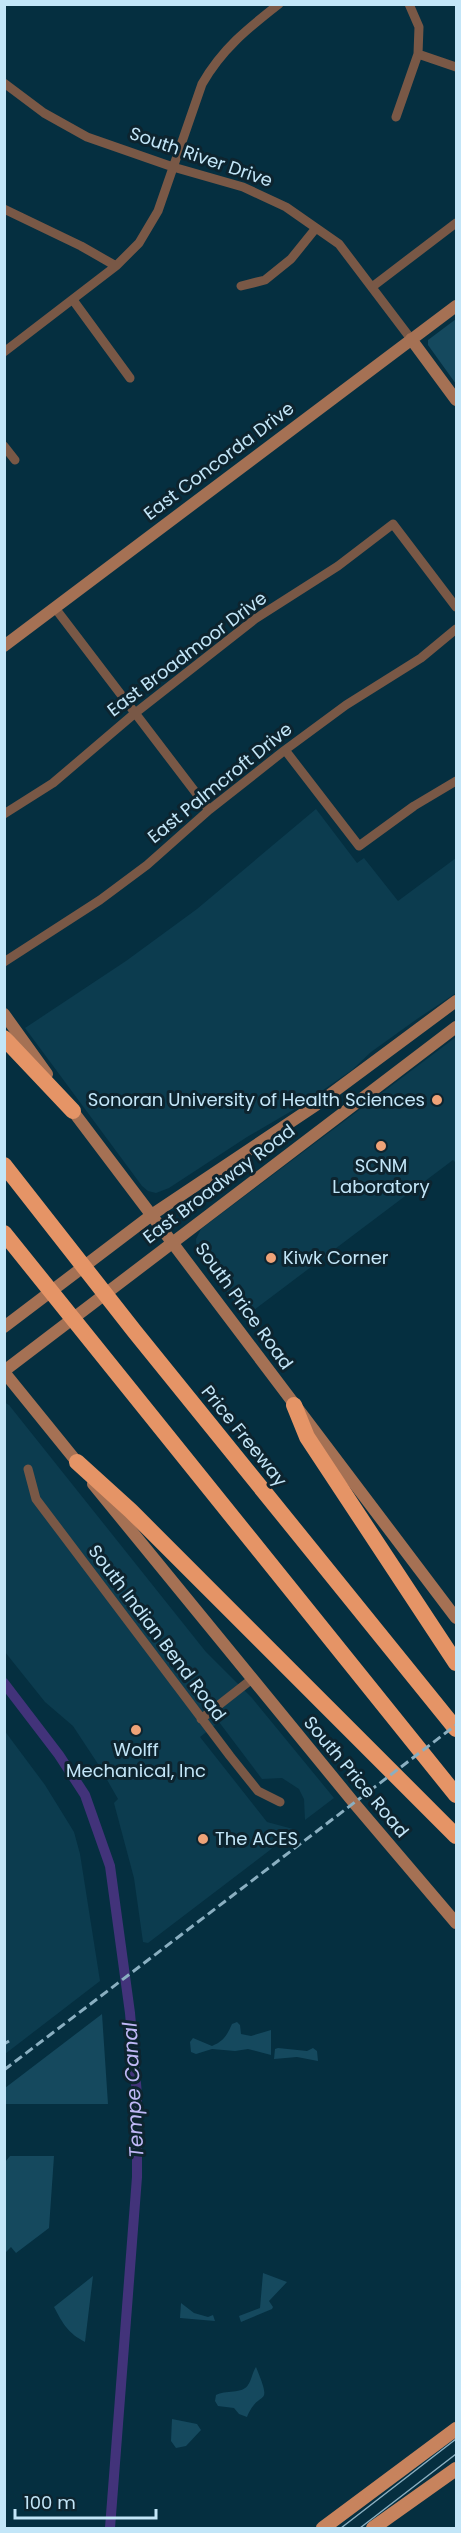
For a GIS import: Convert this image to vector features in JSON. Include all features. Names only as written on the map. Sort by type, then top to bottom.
[{"type":"highway","points":[[4,1038],[73,1111]]},
{"type":"highway","name":"Price Freeway","points":[[4,1166],[456,1729]]},
{"type":"highway","points":[[4,1233],[456,1795]]},
{"type":"highway","points":[[294,1405],[307,1437],[456,1663]]},
{"type":"highway","points":[[77,1462],[130,1511],[384,1761],[456,1836]]},
{"type":"main road","name":"East Concorda Drive","points":[[4,646],[456,306]]},
{"type":"main road","name":"South River Drive","points":[[411,339],[456,400]]},
{"type":"main road","name":"East Broadway Road","points":[[9,1323],[153,1214],[369,1067],[456,1001]]},
{"type":"main road","name":"South Price Road","points":[[4,1014],[73,1111],[153,1214],[294,1405],[307,1417],[456,1618]]},
{"type":"main road","name":"East Broadway Road","points":[[4,1372],[456,1027]]},
{"type":"main road","points":[[369,1067],[382,1083]]},
{"type":"main road","name":"South Price Road","points":[[4,1372],[114,1512],[456,1923]]},
{"type":"main road","points":[[323,2529],[456,2428]]},
{"type":"main road","points":[[373,2529],[456,2469]]},
{"type":"street","points":[[4,352],[116,266],[139,243],[158,211],[202,84],[211,67],[235,40],[279,4]]},
{"type":"street","points":[[396,117],[418,54],[419,27],[409,4]]},
{"type":"street","points":[[418,54],[456,67]]},
{"type":"street","name":"South River Drive","points":[[4,83],[44,113],[87,137],[173,167],[243,187],[286,207],[339,244],[411,339]]},
{"type":"street","points":[[4,209],[81,246],[116,266]]},
{"type":"street","points":[[372,286],[456,224]]},
{"type":"street","points":[[241,286],[265,280],[291,259],[316,228]]},
{"type":"street","points":[[73,300],[130,378]]},
{"type":"street","points":[[4,446],[15,460]]},
{"type":"street","name":"East Broadmoor Drive","points":[[4,814],[53,783],[134,714],[255,619],[338,566],[393,524],[456,607]]},
{"type":"street","points":[[55,608],[209,810]]},
{"type":"street","name":"East Palmcroft Drive","points":[[4,962],[100,900],[147,865],[209,810],[285,750],[346,705],[421,658],[456,629]]},
{"type":"street","points":[[285,750],[359,846],[414,806],[456,781]]},
{"type":"street","name":"South Indian Bend Road","points":[[28,1468],[36,1498],[201,1719],[258,1791],[280,1802]]},
{"type":"street","points":[[201,1719],[252,1679]]},
{"type":"shaded area","points":[[456,319],[456,384],[428,345],[428,340]]},
{"type":"shaded area","points":[[316,809],[357,863],[364,858],[398,901],[456,858],[456,993],[371,1052],[352,1070],[300,1106],[247,1137],[169,1188],[156,1193],[148,1191],[25,1028],[126,961],[197,909]]},
{"type":"shaded area","points":[[456,1037],[456,1163],[453,1160],[246,1316],[197,1253],[196,1239],[201,1229]]},
{"type":"shaded area","points":[[4,1402],[9,1405],[206,1652],[252,1698],[334,1798],[305,1820],[304,1799],[299,1789],[282,1778],[262,1779],[219,1722],[200,1737],[267,1822],[293,1829],[270,1850],[148,1943],[143,1942],[134,1878],[114,1803],[118,1799],[73,1726],[45,1702],[5,1652]]},
{"type":"shaded area","points":[[4,1730],[45,1785],[74,1832],[80,1854],[100,1981],[5,2054]]},
{"type":"shaded area","points":[[102,2014],[108,2104],[5,2104],[5,2088]]},
{"type":"shaded area","points":[[237,2022],[240,2025],[241,2034],[251,2036],[271,2030],[271,2055],[248,2049],[235,2051],[212,2049],[196,2054],[191,2052],[190,2042],[193,2038],[212,2046],[222,2040],[232,2024]]},
{"type":"shaded area","points":[[313,2048],[317,2051],[318,2061],[297,2057],[274,2059],[275,2049],[307,2051]]},
{"type":"shaded area","points":[[10,2156],[54,2156],[49,2228],[16,2253],[11,2247],[5,2253],[5,2162]]},
{"type":"shaded area","points":[[263,2273],[287,2282],[269,2301],[272,2309],[241,2322],[239,2316],[260,2308]]},
{"type":"shaded area","points":[[93,2276],[85,2342],[66,2328],[54,2307]]},
{"type":"shaded area","points":[[181,2303],[194,2313],[208,2317],[213,2315],[215,2321],[180,2318]]},
{"type":"shaded area","points":[[256,2367],[264,2394],[247,2417],[239,2414],[234,2408],[218,2406],[215,2401],[216,2395],[246,2388]]},
{"type":"shaded area","points":[[172,2419],[197,2424],[201,2430],[186,2446],[176,2448],[171,2441]]},
{"type":"waterway","name":"Tempe Canal","points":[[4,1683],[59,1755],[85,1795],[110,1866],[130,2013],[137,2095],[137,2177],[110,2528]]},
{"type":"tram line","points":[[341,2528],[456,2439]]},
{"type":"tram line","points":[[360,2528],[456,2454]]},
{"type":"railway","points":[[4,2070],[456,1725]]},
{"type":"railway","points":[[4,2044],[9,2041]]},
{"type":"place","name":"Sonoran University of Health Sciences","points":[[437,1100]]},
{"type":"place","name":"SCNM Laboratory","points":[[381,1146]]},
{"type":"place","name":"Kiwk Corner","points":[[271,1258]]},
{"type":"place","name":"Wolff Mechanical, Inc","points":[[136,1730]]},
{"type":"place","name":"The ACES","points":[[203,1839]]}]
